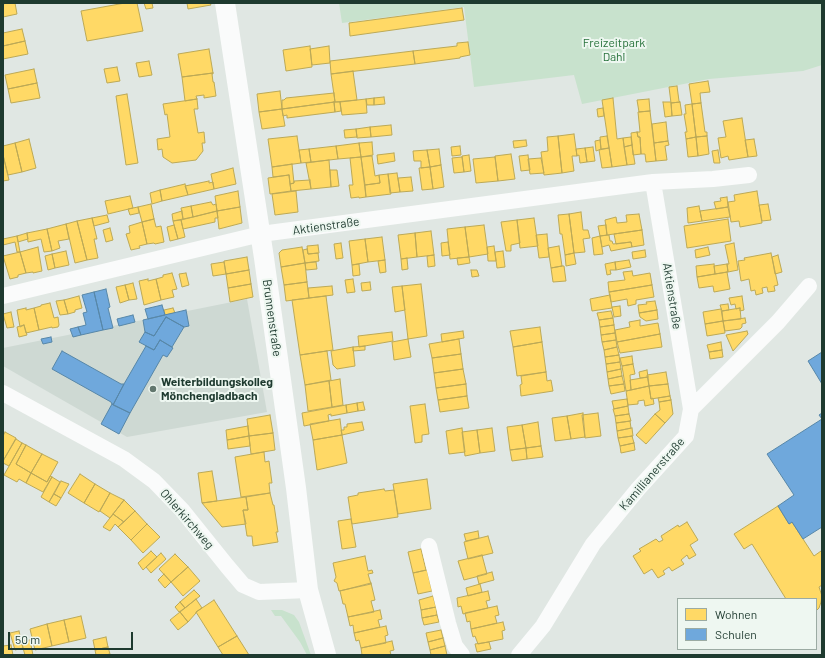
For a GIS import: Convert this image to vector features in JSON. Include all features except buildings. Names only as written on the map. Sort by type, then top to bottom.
[{"type":"street","name":"Brunnenstraße","points":[[225,3],[296,488],[308,590],[326,655]]},
{"type":"street","name":"Aktienstraße","points":[[3,296],[260,234],[653,182],[749,176]]},
{"type":"street","name":"Aktienstraße","points":[[653,182],[691,409]]},
{"type":"street","points":[[691,409],[778,322],[809,286]]},
{"type":"street","name":"Ohlerkirchweg","points":[[3,393],[124,459],[154,480],[182,510],[243,585],[259,592],[308,590]]},
{"type":"street","name":"Kamillianerstraße","points":[[519,655],[543,626],[593,544],[638,489],[686,436],[691,409]]},
{"type":"street","points":[[429,546],[449,629],[455,646],[462,655]]},
{"type":"shaded area","name":"Weiterbildungskolleg Mönchengladbach","points":[[247,299],[267,412],[127,437],[3,366],[3,348]]},
{"type":"green space","name":"Freizeitpark Dahl","points":[[339,3],[822,3],[822,65],[803,71],[709,79],[582,104],[574,75],[474,87],[464,7],[342,23]]},
{"type":"green space","points":[[271,610],[282,610],[294,615],[299,622],[311,655],[307,655],[300,642],[281,616],[275,616]]},
{"type":"place","name":"Weiterbildungskolleg Mönchengladbach","points":[[153,389]]}]
